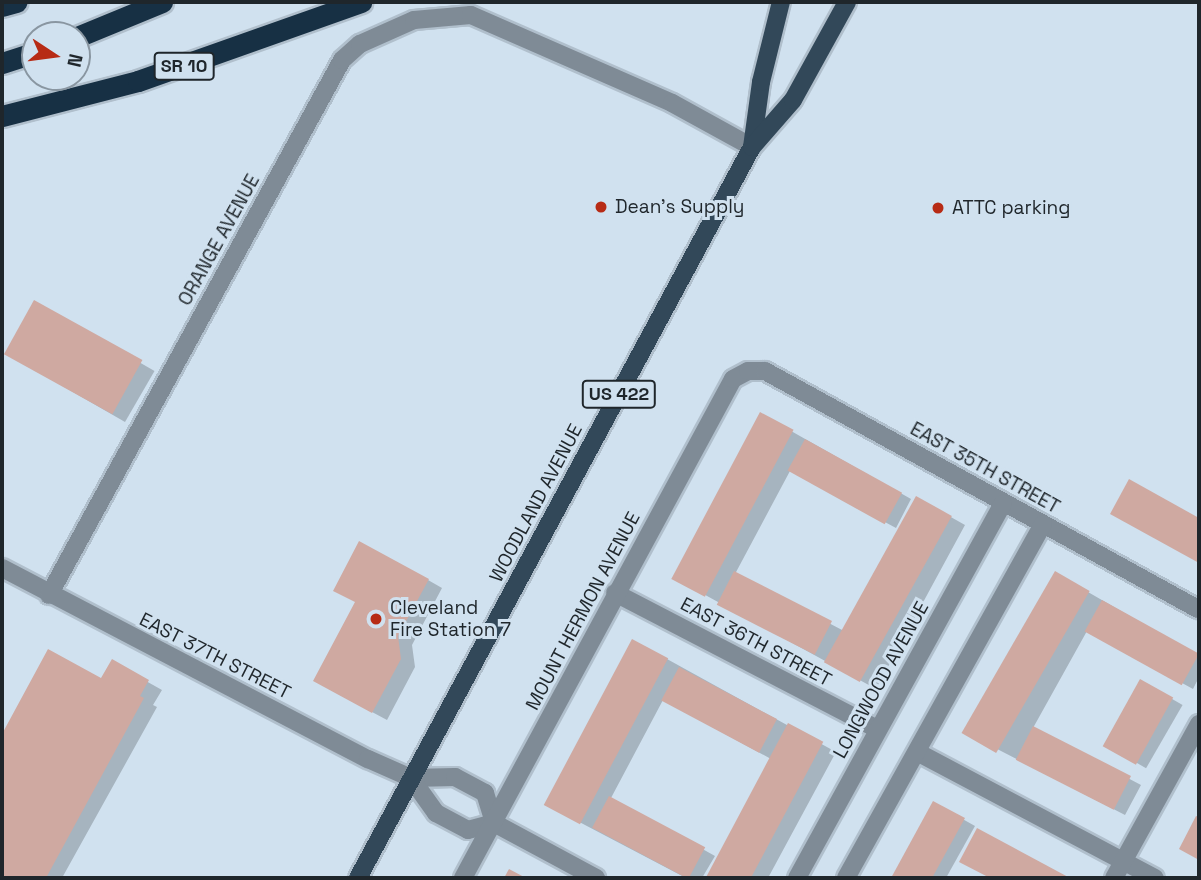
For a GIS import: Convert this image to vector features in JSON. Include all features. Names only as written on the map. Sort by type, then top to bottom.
[{"type":"highway","points":[[2,6],[16,2]]},
{"type":"highway","points":[[91,31],[163,2]]},
{"type":"highway","name":"SR 10","points":[[2,116],[138,81],[361,2]]},
{"type":"highway","points":[[2,63],[21,57]]},
{"type":"main road","name":"WOODLAND AVENUE","points":[[752,147],[761,82],[781,2]]},
{"type":"main road","name":"WOODLAND AVENUE","points":[[358,878],[752,147],[793,100],[847,2]]},
{"type":"street","name":"ORANGE AVENUE","points":[[49,595],[342,60],[360,44],[414,20],[471,15],[505,26],[672,103],[752,147]]},
{"type":"street","name":"EAST 35TH STREET","points":[[748,371],[765,371],[1199,610]]},
{"type":"street","name":"MOUNT HERMON AVENUE","points":[[463,878],[733,379],[748,371]]},
{"type":"street","name":"LONGWOOD AVENUE","points":[[797,878],[1003,504]]},
{"type":"street","points":[[846,878],[1043,524]]},
{"type":"street","name":"EAST 37TH STREET","points":[[2,568],[49,595],[411,778],[436,813],[468,830],[494,823],[485,793],[455,777],[411,778]]},
{"type":"street","name":"EAST 36TH STREET","points":[[615,593],[877,729]]},
{"type":"street","points":[[1114,878],[1199,724]]},
{"type":"street","points":[[917,751],[1155,878]]},
{"type":"street","points":[[494,823],[596,878]]},
{"type":"building","points":[[34,300],[142,360],[112,414],[4,354]]},
{"type":"building","points":[[760,412],[794,430],[705,597],[671,579]]},
{"type":"building","points":[[805,439],[902,493],[885,524],[788,470]]},
{"type":"building","points":[[1129,479],[1199,518],[1199,563],[1110,514]]},
{"type":"building","points":[[916,496],[952,516],[860,682],[824,662]]},
{"type":"building","name":"Cleveland Fire Station 7","points":[[359,541],[429,579],[398,636],[401,659],[372,713],[313,681],[355,602],[333,591]]},
{"type":"building","points":[[734,571],[832,621],[815,655],[717,605]]},
{"type":"building","points":[[1055,571],[1090,591],[996,753],[962,733]]},
{"type":"building","points":[[1102,600],[1199,654],[1182,685],[1085,631]]},
{"type":"building","points":[[632,639],[668,658],[580,824],[544,805]]},
{"type":"building","points":[[48,649],[101,678],[112,659],[149,680],[140,696],[144,698],[46,878],[2,878],[2,734]]},
{"type":"building","points":[[679,667],[777,719],[759,753],[661,701]]},
{"type":"building","points":[[1140,679],[1173,697],[1136,765],[1103,746]]},
{"type":"building","points":[[788,723],[823,742],[751,878],[706,878]]},
{"type":"building","points":[[1033,726],[1131,776],[1114,810],[1016,760]]},
{"type":"building","points":[[609,796],[705,847],[687,878],[592,828]]},
{"type":"building","points":[[933,801],[965,818],[932,878],[891,878]]},
{"type":"building","points":[[1196,816],[1199,817],[1199,860],[1179,849]]},
{"type":"building","points":[[977,828],[1070,878],[990,878],[959,862]]},
{"type":"building","points":[[509,869],[526,878],[504,878]]},
{"type":"place","name":"Dean's Supply","points":[[601,207]]},
{"type":"place","name":"ATTC parking","points":[[938,208]]},
{"type":"place","name":"Cleveland Fire Station 7","points":[[376,619]]}]
